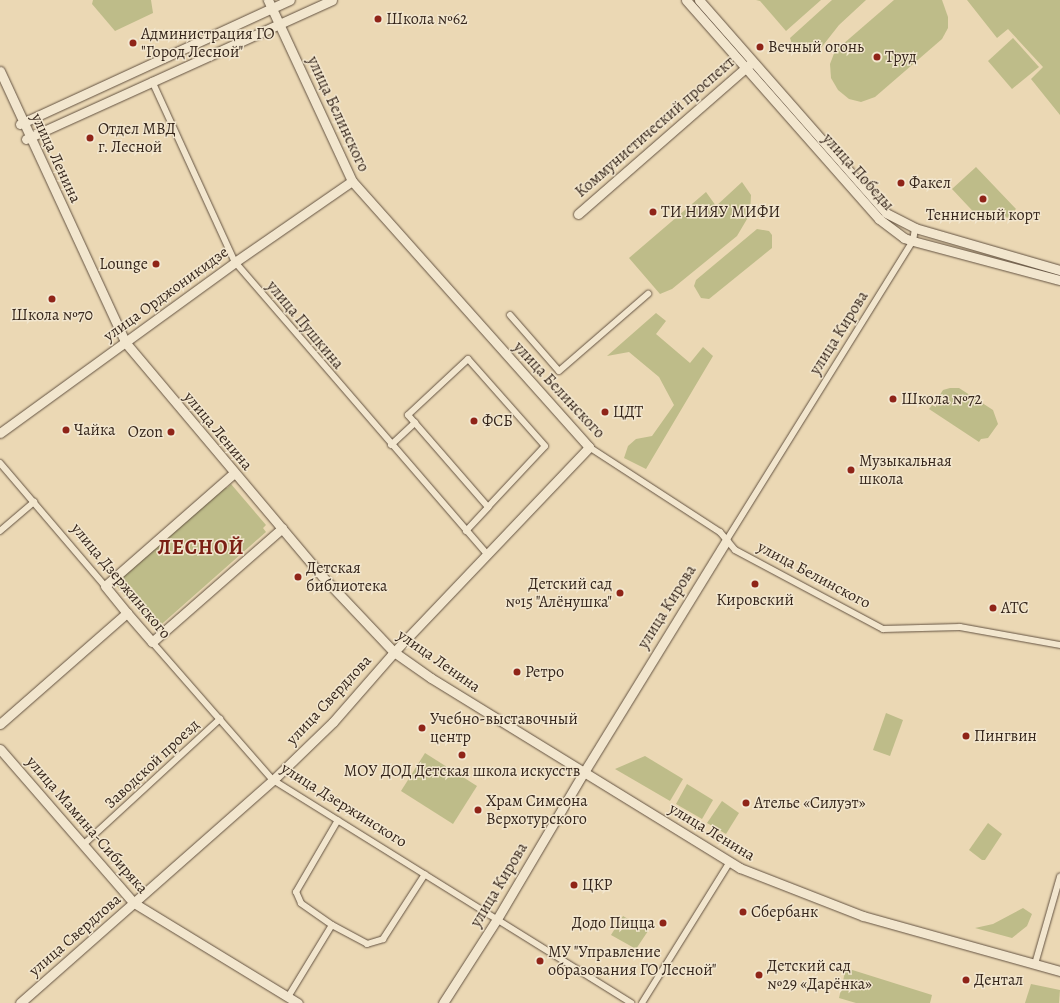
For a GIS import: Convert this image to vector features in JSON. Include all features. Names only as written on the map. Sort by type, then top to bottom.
[{"type":"street","points":[[0,79],[21,124],[270,4],[290,0]]},
{"type":"street","points":[[28,138],[332,0]]},
{"type":"street","name":"улица Победы","points":[[686,0],[749,65],[886,213],[915,228],[1060,270]]},
{"type":"street","name":"улица Победы","points":[[699,0],[749,65],[879,219],[904,238],[1060,280]]},
{"type":"street","name":"улица Белинского","points":[[270,4],[352,182],[589,447],[720,532],[735,550],[883,629],[960,627],[1060,645]]},
{"type":"street","name":"Коммунистический проспект","points":[[578,214],[749,65]]},
{"type":"street","name":"улица Ленина","points":[[0,71],[21,124],[123,344],[280,530],[322,578],[393,653],[729,864],[777,884],[863,916],[1035,966],[1060,971]]},
{"type":"street","name":"улица Пушкина","points":[[152,81],[235,262],[391,445],[487,554]]},
{"type":"street","name":"улица Орджоникидзе","points":[[0,433],[235,262],[352,182]]},
{"type":"street","name":"улица Кирова","points":[[443,1003],[498,919],[583,773],[913,241],[915,228]]},
{"type":"street","points":[[510,315],[559,371],[648,294]]},
{"type":"street","points":[[466,531],[545,446],[468,358],[408,415],[488,507]]},
{"type":"street","points":[[391,445],[415,423]]},
{"type":"street","name":"улица Свердлова","points":[[20,1003],[273,780],[333,722],[393,653],[589,447]]},
{"type":"street","name":"улица Дзержинского","points":[[0,463],[127,613],[273,780],[631,1003]]},
{"type":"street","points":[[105,586],[233,474]]},
{"type":"street","points":[[0,531],[34,502]]},
{"type":"street","points":[[152,642],[280,530]]},
{"type":"street","points":[[0,724],[127,613]]},
{"type":"street","name":"Заводской проезд","points":[[84,844],[220,719]]},
{"type":"street","name":"улица Мамина-Сибиряка","points":[[0,749],[134,903],[298,1003]]},
{"type":"street","points":[[338,820],[296,892],[301,903],[332,925],[367,944],[383,939],[424,874]]},
{"type":"street","points":[[642,1003],[729,864]]},
{"type":"street","points":[[1060,877],[1035,966],[1060,975]]},
{"type":"street","points":[[288,997],[332,925]]},
{"type":"shaded area","points":[[93,0],[151,0],[153,13],[115,31],[92,4]]},
{"type":"shaded area","points":[[756,0],[821,0],[786,31],[760,1]]},
{"type":"shaded area","points":[[832,0],[866,0],[839,25],[817,53],[795,53],[790,38]]},
{"type":"shaded area","name":"Труд","points":[[894,0],[942,0],[948,17],[948,28],[942,39],[875,97],[861,102],[849,99],[838,90],[831,78],[830,64],[835,51]]},
{"type":"shaded area","points":[[967,0],[1060,0],[1060,115],[1031,79],[1043,67],[1008,29],[997,38]]},
{"type":"shaded area","points":[[1013,38],[1039,67],[1012,89],[988,61]]},
{"type":"shaded area","name":"Теннисный корт","points":[[976,167],[1016,209],[1007,218],[998,208],[983,222],[952,189]]},
{"type":"shaded area","points":[[742,182],[751,195],[750,214],[737,236],[672,289],[660,294],[629,258],[706,192],[716,206]]},
{"type":"shaded area","points":[[757,229],[769,231],[772,235],[772,248],[709,299],[701,298],[694,286],[696,280]]},
{"type":"shaded area","points":[[656,313],[666,321],[656,334],[690,363],[703,347],[713,356],[646,469],[624,458],[628,446],[636,439],[652,436],[674,405],[659,377],[629,352],[607,356]]},
{"type":"shaded area","points":[[959,388],[993,410],[998,424],[988,438],[981,439],[979,442],[929,409],[932,405],[936,407],[936,401],[943,390]]},
{"type":"shaded area","points":[[231,484],[266,525],[263,528],[266,532],[155,630],[113,582],[224,485],[227,488]]},
{"type":"shaded area","points":[[886,713],[903,720],[890,756],[873,750]]},
{"type":"shaded area","points":[[425,753],[477,786],[453,824],[401,791]]},
{"type":"shaded area","points":[[645,756],[683,779],[670,801],[615,769]]},
{"type":"shaded area","points":[[687,784],[713,800],[702,819],[676,804]]},
{"type":"shaded area","points":[[722,801],[739,813],[726,834],[707,823]]},
{"type":"shaded area","points":[[988,823],[1002,834],[985,860],[982,860],[969,850]]},
{"type":"shaded area","points":[[1023,908],[1032,914],[1027,926],[1012,938],[975,928],[993,924]]},
{"type":"shaded area","points":[[623,916],[648,931],[636,949],[611,935]]},
{"type":"shaded area","points":[[846,968],[932,995],[930,1003],[856,1003],[839,998]]},
{"type":"shaded area","points":[[1031,984],[1060,990],[1059,1003],[1025,1003]]},
{"type":"place","name":"Школа №62","points":[[378,19]]},
{"type":"place","name":"Администрация ГО \"Город Лесной\"","points":[[133,43]]},
{"type":"place","name":"Вечный огонь","points":[[760,47]]},
{"type":"place","name":"Труд","points":[[877,57]]},
{"type":"place","name":"Отдел МВД г. Лесной","points":[[90,138]]},
{"type":"place","name":"Факел","points":[[901,183]]},
{"type":"place","name":"Теннисный корт","points":[[983,199]]},
{"type":"place","name":"ТИ НИЯУ МИФИ","points":[[653,212]]},
{"type":"place","name":"Lounge","points":[[156,264]]},
{"type":"place","name":"Школа №70","points":[[52,299]]},
{"type":"place","name":"Школа №72","points":[[893,399]]},
{"type":"place","name":"ЦДТ","points":[[605,412]]},
{"type":"place","name":"ФСБ","points":[[474,421]]},
{"type":"place","name":"Чайка","points":[[66,430]]},
{"type":"place","name":"Ozon","points":[[171,432]]},
{"type":"place","name":"Музыкальная школа","points":[[851,470]]},
{"type":"place","name":"Детская библиотека","points":[[298,577]]},
{"type":"place","name":"Кировский","points":[[755,584]]},
{"type":"place","name":"Детский сад №15 \"Алёнушка\"","points":[[620,593]]},
{"type":"place","name":"АТС","points":[[993,608]]},
{"type":"place","name":"Ретро","points":[[517,672]]},
{"type":"place","name":"Учебно-выставочный центр","points":[[422,728]]},
{"type":"place","name":"Пингвин","points":[[966,736]]},
{"type":"place","name":"МОУ ДОД Детская школа искусств","points":[[462,755]]},
{"type":"place","name":"Ателье «Силуэт»","points":[[746,803]]},
{"type":"place","name":"Храм Симеона Верхотурского","points":[[478,810]]},
{"type":"place","name":"ЦКР","points":[[574,885]]},
{"type":"place","name":"Сбербанк","points":[[743,912]]},
{"type":"place","name":"Додо Пицца","points":[[663,923]]},
{"type":"place","name":"МУ \"Управление образования ГО Лесной\"","points":[[540,961]]},
{"type":"place","name":"Детский сад №29 «Дарёнка»","points":[[759,975]]},
{"type":"place","name":"Дентал","points":[[966,980]]},
{"type":"district","name":"ЛЕСНОЙ","points":[[201,547]]}]
